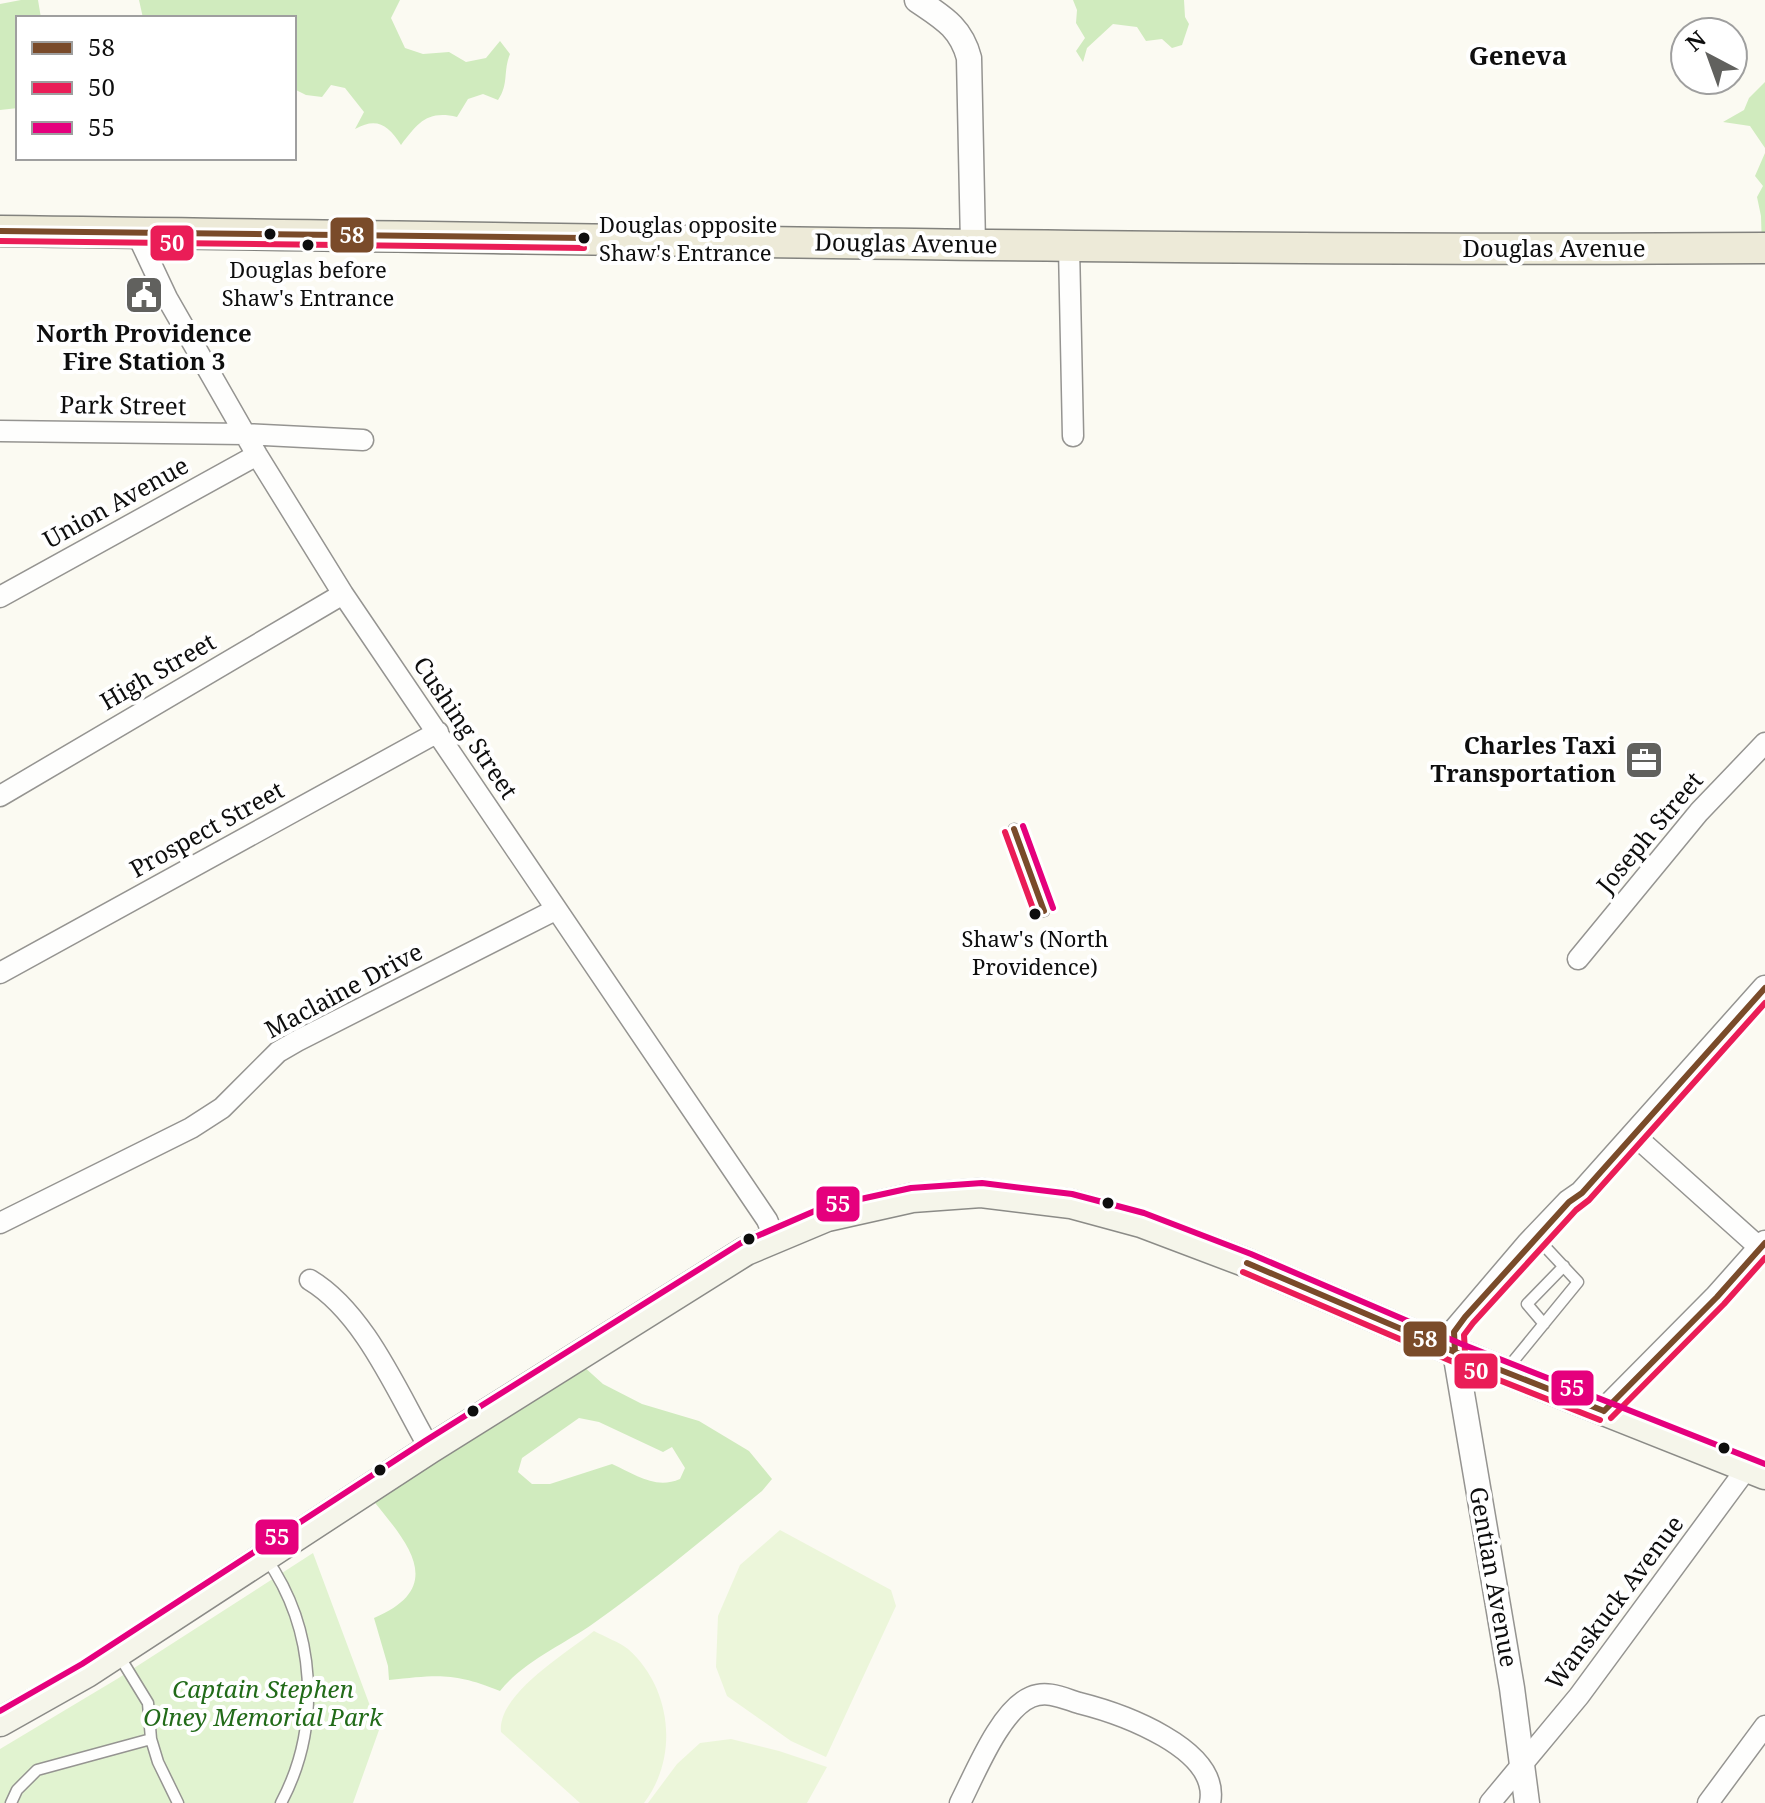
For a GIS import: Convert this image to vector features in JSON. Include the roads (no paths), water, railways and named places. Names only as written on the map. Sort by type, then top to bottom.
[{"type":"main road","name":"Douglas Avenue","points":[[0,231],[1069,247],[1765,248]]},
{"type":"main road","points":[[0,1722],[64,1686],[430,1449],[746,1251],[827,1217],[912,1198],[981,1193],[1071,1204],[1141,1223],[1247,1263],[1455,1352],[1756,1472]]},
{"type":"street","points":[[917,0],[952,25],[965,40],[969,58],[973,244]]},
{"type":"street","name":"Cushing Street","points":[[136,232],[167,298],[257,455],[343,594],[555,910],[671,1075],[767,1220],[775,1239]]},
{"type":"street","points":[[1069,247],[1073,436]]},
{"type":"street","name":"Park Street","points":[[0,431],[245,434],[363,440]]},
{"type":"street","name":"Union Avenue","points":[[0,597],[257,455]]},
{"type":"street","name":"High Street","points":[[0,796],[343,594]]},
{"type":"street","name":"Prospect Street","points":[[0,973],[438,732]]},
{"type":"street","name":"Joseph Street","points":[[1578,959],[1699,812],[1765,743]]},
{"type":"street","name":"Maclaine Drive","points":[[0,1223],[191,1128],[222,1108],[278,1052],[297,1041],[555,910]]},
{"type":"street","points":[[1455,1352],[1454,1332],[1536,1237],[1569,1202],[1582,1193],[1765,988]]},
{"type":"street","points":[[1604,1411],[1763,1246],[1634,1135]]},
{"type":"street","points":[[310,1280],[328,1291],[351,1316],[430,1449]]},
{"type":"street","name":"Gentian Avenue","points":[[1455,1352],[1512,1688],[1527,1803]]},
{"type":"street","name":"Wanskuck Avenue","points":[[1490,1803],[1579,1696],[1738,1484],[1756,1472]]},
{"type":"street","points":[[960,1803],[1003,1724],[1023,1702],[1046,1693],[1145,1724],[1193,1759],[1204,1771],[1210,1782],[1210,1803]]},
{"type":"street","points":[[1708,1803],[1765,1726]]},
{"type":"lane","points":[[1014,829],[1044,911]]},
{"type":"lane","points":[[1505,1372],[1578,1282],[1536,1237]]},
{"type":"lane","points":[[1544,1324],[1527,1304],[1564,1266]]},
{"type":"lane","points":[[264,1556],[283,1582],[296,1614],[308,1666],[305,1728],[298,1760],[281,1803]]},
{"type":"lane","points":[[117,1652],[148,1703],[151,1739],[158,1762],[178,1803]]},
{"type":"lane","points":[[11,1803],[17,1790],[37,1770],[151,1739]]},
{"type":"place","name":"Douglas opposite Shaw's Entrance","points":[[584,238]]},
{"type":"place","name":"Douglas before Shaw's Entrance","points":[[308,245]]},
{"type":"place","name":"North Providence Fire Station 3","points":[[144,295]]},
{"type":"place","name":"Charles Taxi Transportation","points":[[1644,760]]},
{"type":"place","name":"Shaw's (North Providence)","points":[[1035,914]]},
{"type":"district","name":"Geneva","points":[[1518,56]]},
{"type":"park label","name":"Captain Stephen Olney Memorial Park","points":[[263,1704]]}]
